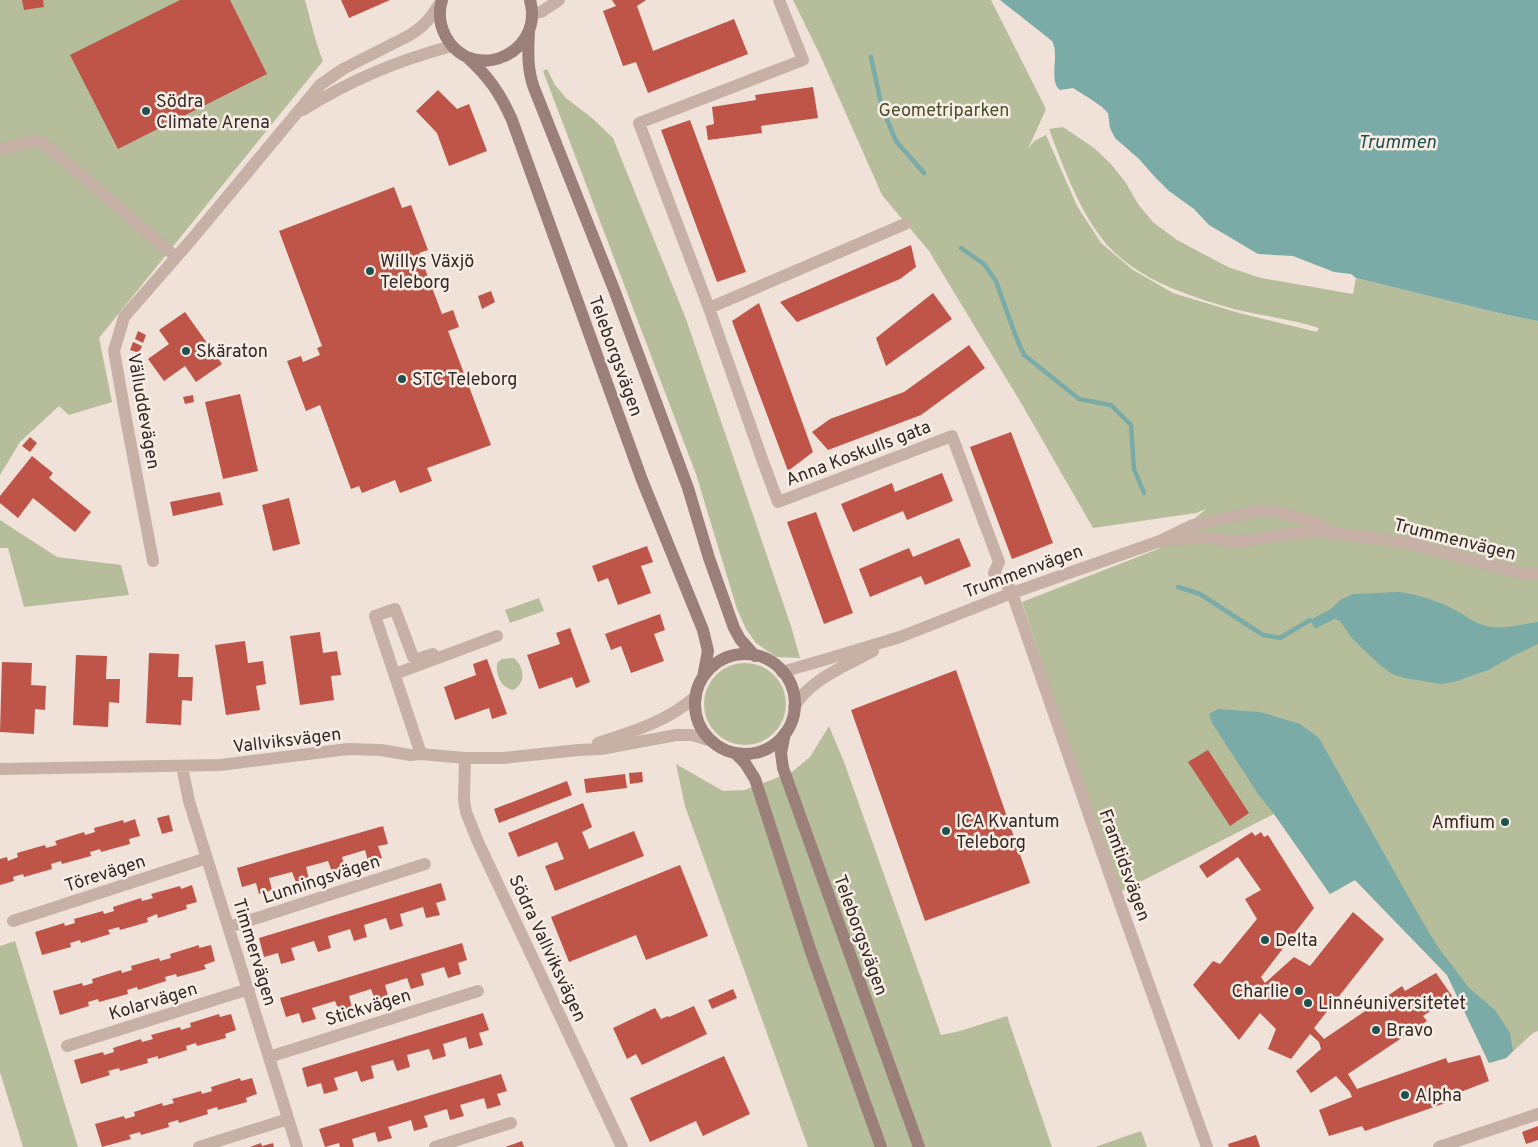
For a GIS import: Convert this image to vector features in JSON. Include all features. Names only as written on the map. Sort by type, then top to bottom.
[{"type":"main road","points":[[442,0],[440,12],[442,26],[444,34],[452,46]]},
{"type":"main road","name":"Teleborgsvägen","points":[[530,0],[532,14],[528,56],[530,77],[616,292],[688,488],[709,558],[734,628],[743,643],[755,656]]},
{"type":"main road","points":[[467,57],[486,61],[504,57],[519,47],[529,31]]},
{"type":"main road","name":"Teleborgsvägen","points":[[452,46],[467,57],[492,82],[512,120],[642,480],[703,630],[708,651],[703,677]]},
{"type":"main road","points":[[740,655],[755,656],[770,661],[782,672],[792,688],[794,707],[792,721],[785,734],[775,744],[763,751],[749,754],[735,753],[723,749],[712,741],[701,728],[695,708],[696,696],[703,677],[713,666],[726,658],[740,655]]},
{"type":"main road","name":"Teleborgsvägen","points":[[785,734],[781,753],[783,768],[919,1147]]},
{"type":"main road","points":[[735,753],[745,763],[755,779],[811,952],[880,1147]]},
{"type":"street","name":"Välluddevägen","points":[[153,561],[114,350],[124,317],[320,85],[334,74],[366,56],[420,29],[429,20],[442,0]]},
{"type":"street","points":[[532,14],[541,12],[559,0]]},
{"type":"street","name":"Anna Koskulls gata","points":[[779,0],[803,60],[639,123],[710,308],[778,502],[952,436],[999,562],[994,573],[1009,586],[1012,593]]},
{"type":"street","points":[[297,114],[345,86],[388,66],[424,53],[452,46]]},
{"type":"street","points":[[0,150],[33,141],[45,144],[176,257]]},
{"type":"street","points":[[710,308],[905,224]]},
{"type":"street","name":"Trummenvägen","points":[[782,672],[900,637],[1012,593],[1160,540],[1193,525],[1254,512],[1274,511],[1316,523],[1334,533]]},
{"type":"street","name":"Trummenvägen","points":[[1160,540],[1207,538],[1234,542],[1296,533],[1334,533],[1408,542],[1520,573],[1538,574]]},
{"type":"street","name":"Framtidsvägen","points":[[1012,593],[1112,882],[1207,1147]]},
{"type":"street","points":[[422,754],[375,616],[395,609],[413,657],[418,659],[433,654]]},
{"type":"street","points":[[395,674],[497,636]]},
{"type":"street","name":"Trummenvägen","points":[[794,707],[801,696],[812,686],[900,637]]},
{"type":"street","name":"Vallviksvägen","points":[[578,750],[634,731],[663,718],[687,704],[696,696]]},
{"type":"street","name":"Vallviksvägen","points":[[0,768],[220,766],[348,749],[382,750],[410,756],[422,754],[465,758],[503,758],[601,749],[676,736],[692,735],[712,741]]},
{"type":"street","name":"Södra Vallviksvägen","points":[[465,758],[464,800],[466,812],[478,842],[622,1147]]},
{"type":"street","name":"Timmervägen","points":[[182,767],[189,801],[297,1147]]},
{"type":"street","name":"Törevägen","points":[[13,922],[207,858]]},
{"type":"street","name":"Lunningsvägen","points":[[229,927],[425,864]]},
{"type":"street","name":"Kolarvägen","points":[[67,1046],[249,989]]},
{"type":"street","name":"Stickvägen","points":[[269,1057],[478,991]]},
{"type":"street","points":[[1439,1147],[1538,1114]]},
{"type":"street","points":[[199,1147],[288,1119]]},
{"type":"street","points":[[434,1147],[511,1123]]},
{"type":"green space","points":[[0,0],[305,0],[323,61],[99,338],[112,402],[69,415],[59,406],[20,442],[0,475]]},
{"type":"green space","name":"Geometriparken","points":[[793,0],[991,0],[1046,109],[1028,149],[1034,141],[1046,135],[1077,206],[1101,243],[1133,270],[1173,293],[1239,313],[1317,332],[1319,328],[1234,309],[1202,299],[1154,280],[1125,261],[1101,238],[1083,209],[1049,129],[1063,127],[1094,148],[1111,164],[1126,183],[1138,204],[1153,222],[1177,240],[1228,267],[1261,278],[1353,294],[1356,278],[1538,321],[1538,1031],[1533,1033],[1506,1058],[1489,1063],[1447,975],[1355,880],[1330,894],[1274,814],[1118,893],[1022,602],[1158,549],[1206,509],[1196,513],[1093,528],[1024,408],[929,251],[882,195],[820,55]]},
{"type":"green space","points":[[547,69],[555,85],[566,98],[592,118],[613,138],[686,319],[791,626],[800,658],[776,657],[756,643],[746,629],[737,609],[696,474],[543,71]]},
{"type":"green space","points":[[0,520],[57,557],[121,565],[129,595],[24,607],[8,548],[0,548]]},
{"type":"green space","points":[[539,598],[544,611],[510,623],[505,610]]},
{"type":"green space","points":[[514,658],[518,662],[523,675],[520,683],[513,690],[505,686],[500,680],[497,672],[497,663],[502,659]]},
{"type":"green space","points":[[745,663],[761,666],[774,675],[783,688],[786,704],[783,720],[774,733],[761,742],[745,745],[729,742],[716,733],[707,720],[704,704],[707,688],[716,675],[729,666]]},
{"type":"green space","points":[[829,726],[844,762],[941,1035],[1007,1016],[1052,1147],[808,1147],[685,806],[676,764],[723,791],[745,790],[792,772],[810,757]]},
{"type":"green space","points":[[15,941],[78,1147],[23,1147],[0,1072],[0,946]]},
{"type":"green space","points":[[1141,1131],[1147,1147],[1095,1147]]},
{"type":"water","name":"Trummen","points":[[1000,0],[1538,0],[1538,321],[1356,278],[1351,274],[1334,272],[1293,256],[1258,254],[1209,225],[1194,209],[1169,191],[1139,159],[1115,138],[1110,128],[1108,113],[1102,107],[1073,88],[1060,90],[1055,81],[1055,53],[1052,41]]},
{"type":"water","points":[[1399,592],[1436,601],[1487,626],[1504,627],[1538,622],[1538,644],[1488,670],[1454,682],[1440,684],[1392,674],[1351,637],[1340,621],[1334,619],[1315,629],[1310,620],[1331,609],[1340,600],[1353,594]]},
{"type":"water","points":[[1218,709],[1260,712],[1300,724],[1319,738],[1438,947],[1469,988],[1495,1010],[1510,1033],[1513,1051],[1506,1058],[1489,1063],[1447,975],[1355,880],[1330,894],[1258,794],[1212,723],[1209,714]]},
{"type":"building","points":[[22,0],[43,0],[44,7],[24,10]]},
{"type":"building","name":"Södra Climate Arena","points":[[180,0],[230,0],[267,74],[118,149],[70,55]]},
{"type":"building","points":[[341,0],[390,0],[349,18]]},
{"type":"building","points":[[612,0],[646,0],[637,6],[653,51],[734,19],[748,54],[648,93],[636,62],[623,66],[603,11],[616,6]]},
{"type":"building","points":[[813,87],[818,118],[761,126],[762,133],[708,140],[706,126],[714,124],[712,107],[756,100],[755,95]]},
{"type":"building","points":[[438,90],[457,109],[469,104],[487,151],[449,166],[437,133],[416,111]]},
{"type":"building","points":[[690,120],[746,272],[717,282],[661,130]]},
{"type":"building","points":[[394,187],[402,208],[411,205],[428,250],[419,253],[442,314],[453,310],[459,327],[448,331],[491,445],[427,468],[432,481],[400,493],[395,480],[362,493],[359,486],[351,489],[320,405],[306,411],[287,361],[301,356],[303,362],[320,355],[317,348],[322,346],[279,231]]},
{"type":"building","points":[[911,245],[916,267],[900,279],[797,322],[780,302]]},
{"type":"building","points":[[491,291],[495,302],[482,309],[478,296]]},
{"type":"building","points":[[933,293],[952,319],[886,366],[876,338]]},
{"type":"building","points":[[759,303],[813,452],[788,471],[732,321]]},
{"type":"building","name":"Skäraton","points":[[185,312],[222,364],[196,382],[185,366],[164,381],[148,359],[169,344],[159,330]]},
{"type":"building","points":[[138,331],[146,335],[143,343],[135,339]]},
{"type":"building","points":[[133,342],[142,346],[139,353],[130,350]]},
{"type":"building","points":[[969,345],[985,368],[921,415],[828,450],[812,432],[830,419],[904,392]]},
{"type":"building","points":[[240,394],[258,471],[223,479],[205,402]]},
{"type":"building","points":[[193,395],[194,402],[185,404],[183,397]]},
{"type":"building","points":[[1011,432],[1053,543],[1012,559],[970,447]]},
{"type":"building","points":[[30,437],[37,443],[30,452],[22,446]]},
{"type":"building","points":[[32,456],[53,473],[49,478],[91,512],[75,532],[33,498],[18,518],[0,503],[0,496]]},
{"type":"building","points":[[942,473],[953,501],[907,520],[903,511],[853,532],[841,504],[892,483],[895,492]]},
{"type":"building","points":[[220,492],[223,505],[173,516],[170,502]]},
{"type":"building","points":[[289,498],[300,544],[273,551],[262,505]]},
{"type":"building","points":[[816,512],[853,613],[824,624],[787,522]]},
{"type":"building","points":[[959,538],[971,566],[925,585],[921,576],[870,597],[859,569],[909,548],[913,557]]},
{"type":"building","points":[[647,546],[653,562],[641,566],[651,593],[618,605],[608,578],[598,582],[592,566]]},
{"type":"building","points":[[660,614],[665,630],[654,634],[664,661],[631,673],[621,646],[611,650],[605,634]]},
{"type":"building","points":[[570,628],[590,682],[576,688],[572,677],[539,689],[527,655],[560,644],[556,633]]},
{"type":"building","points":[[320,632],[323,653],[337,651],[341,675],[331,676],[334,700],[300,705],[290,636]]},
{"type":"building","points":[[245,641],[248,663],[263,661],[266,684],[256,686],[260,710],[226,715],[215,645]]},
{"type":"building","points":[[149,653],[179,654],[178,677],[193,677],[192,701],[182,700],[181,725],[146,723]]},
{"type":"building","points":[[76,655],[107,656],[106,679],[120,679],[119,703],[109,702],[108,727],[73,725]]},
{"type":"building","points":[[487,659],[507,714],[492,719],[489,708],[455,720],[444,687],[476,675],[473,664]]},
{"type":"building","points":[[2,662],[32,663],[31,685],[46,686],[45,710],[35,709],[34,734],[0,732]]},
{"type":"building","points":[[956,670],[1030,883],[925,921],[851,710]]},
{"type":"building","points":[[1208,750],[1249,813],[1230,826],[1188,762]]},
{"type":"building","points":[[642,772],[643,782],[630,784],[629,773]]},
{"type":"building","points":[[625,774],[627,788],[586,793],[584,779]]},
{"type":"building","points":[[567,781],[572,795],[499,823],[494,809]]},
{"type":"building","points":[[583,803],[592,827],[582,832],[589,849],[634,831],[644,856],[555,891],[545,866],[564,859],[557,842],[518,857],[508,833]]},
{"type":"building","points":[[169,815],[173,831],[162,834],[157,818]]},
{"type":"building","points":[[135,819],[140,836],[129,839],[130,844],[101,852],[100,849],[90,852],[91,856],[62,864],[61,861],[51,864],[52,869],[24,877],[23,874],[13,877],[14,881],[0,885],[0,859],[7,857],[8,861],[18,857],[17,853],[45,845],[46,848],[57,845],[55,841],[84,832],[85,835],[95,832],[94,828],[123,820],[124,823]]},
{"type":"building","points":[[383,826],[388,844],[378,846],[382,858],[368,861],[365,850],[342,857],[345,868],[332,872],[328,861],[306,867],[309,879],[296,882],[292,872],[269,878],[272,890],[259,894],[256,883],[242,887],[237,868]]},
{"type":"building","points":[[1252,832],[1255,836],[1261,832],[1264,837],[1268,835],[1314,908],[1261,977],[1265,983],[1294,957],[1310,966],[1353,912],[1384,939],[1314,1028],[1324,1039],[1402,986],[1405,991],[1436,973],[1452,996],[1423,1016],[1427,1021],[1348,1074],[1357,1089],[1446,1058],[1448,1063],[1480,1055],[1489,1081],[1458,1093],[1460,1098],[1365,1131],[1362,1126],[1329,1136],[1319,1110],[1352,1097],[1336,1076],[1311,1093],[1296,1071],[1321,1049],[1319,1042],[1310,1034],[1291,1059],[1268,1049],[1276,1029],[1260,1013],[1239,1040],[1193,985],[1213,961],[1220,964],[1257,919],[1245,899],[1261,890],[1238,857],[1207,878],[1199,866]]},
{"type":"building","points":[[680,865],[708,936],[646,960],[636,935],[569,962],[551,917]]},
{"type":"building","points":[[441,883],[446,900],[436,903],[440,915],[426,918],[423,907],[400,914],[403,926],[390,930],[386,918],[364,925],[367,937],[354,941],[350,929],[328,936],[331,948],[318,952],[314,941],[291,948],[295,960],[281,964],[278,953],[264,957],[259,938]]},
{"type":"building","points":[[192,885],[197,902],[186,905],[187,909],[158,918],[157,914],[147,918],[148,922],[120,930],[119,927],[108,930],[110,934],[81,943],[80,940],[70,943],[71,947],[42,955],[35,932],[64,923],[65,926],[75,923],[74,919],[103,911],[104,914],[114,911],[113,907],[141,898],[142,901],[153,898],[151,894],[180,886],[181,889]]},
{"type":"building","points":[[462,943],[467,960],[458,963],[461,974],[448,978],[444,967],[421,974],[424,985],[411,989],[407,978],[385,985],[388,996],[375,1000],[371,989],[349,996],[352,1008],[339,1011],[335,1001],[312,1008],[316,1019],[302,1023],[299,1013],[286,1017],[280,998]]},
{"type":"building","points":[[199,945],[199,948],[211,945],[215,961],[204,965],[206,969],[177,977],[176,974],[165,977],[166,981],[138,990],[137,987],[127,990],[128,994],[99,1002],[98,999],[88,1002],[89,1006],[60,1015],[53,991],[82,983],[83,986],[93,983],[92,979],[121,970],[122,973],[132,970],[131,966],[159,958],[160,961],[171,958],[170,954]]},
{"type":"building","points":[[733,989],[737,998],[712,1009],[708,1000]]},
{"type":"building","points":[[694,1006],[707,1034],[642,1065],[636,1054],[627,1059],[613,1028],[655,1008],[661,1019]]},
{"type":"building","points":[[483,1013],[489,1030],[479,1033],[483,1045],[469,1049],[466,1037],[443,1044],[446,1056],[433,1060],[429,1049],[407,1055],[410,1067],[397,1071],[393,1060],[371,1066],[374,1078],[361,1082],[357,1071],[334,1078],[338,1090],[324,1094],[321,1083],[307,1087],[302,1068]]},
{"type":"building","points":[[219,1014],[220,1017],[231,1014],[236,1030],[225,1034],[226,1038],[197,1046],[196,1043],[186,1046],[187,1050],[158,1059],[158,1056],[147,1059],[148,1063],[120,1071],[119,1068],[108,1071],[110,1075],[81,1084],[74,1060],[103,1052],[104,1055],[114,1052],[113,1048],[141,1039],[142,1042],[153,1039],[151,1035],[180,1027],[181,1030],[191,1027],[190,1023]]},
{"type":"building","points":[[724,1056],[750,1114],[703,1136],[696,1121],[650,1142],[630,1098]]},
{"type":"building","points":[[501,1074],[507,1091],[497,1094],[501,1105],[487,1109],[484,1098],[460,1105],[464,1116],[450,1120],[447,1109],[424,1116],[428,1127],[414,1131],[411,1120],[388,1127],[392,1138],[378,1142],[375,1132],[352,1139],[354,1147],[340,1147],[339,1143],[325,1147],[319,1129]]},
{"type":"building","points":[[240,1078],[241,1081],[252,1078],[257,1094],[246,1098],[247,1102],[218,1110],[217,1107],[207,1110],[208,1114],[179,1123],[178,1120],[168,1123],[169,1127],[141,1135],[140,1132],[129,1135],[131,1139],[102,1147],[95,1124],[124,1116],[125,1119],[135,1116],[134,1112],[162,1103],[163,1106],[174,1103],[172,1099],[201,1091],[202,1094],[212,1091],[211,1087]]},
{"type":"building","points":[[1538,1126],[1538,1140],[1526,1144],[1522,1132]]},
{"type":"building","points":[[1256,1135],[1260,1147],[1229,1147],[1228,1144]]},
{"type":"building","points":[[522,1141],[524,1147],[505,1147]]},
{"type":"building","points":[[261,1143],[262,1146],[273,1143],[274,1147],[250,1147]]},
{"type":"waterway","points":[[871,57],[882,108],[896,141],[924,173]]},
{"type":"waterway","points":[[961,248],[984,264],[996,281],[1024,355],[1079,399],[1111,405],[1131,425],[1134,469],[1144,493]]},
{"type":"waterway","points":[[1178,587],[1200,594],[1263,635],[1280,638],[1310,620]]},
{"type":"place","name":"Södra Climate Arena","points":[[146,111]]},
{"type":"place","name":"Willys Växjö Teleborg","points":[[370,271]]},
{"type":"place","name":"Skäraton","points":[[186,351]]},
{"type":"place","name":"STC Teleborg","points":[[402,379]]},
{"type":"place","name":"Amfium","points":[[1505,822]]},
{"type":"place","name":"ICA Kvantum Teleborg","points":[[946,831]]},
{"type":"place","name":"Delta","points":[[1265,940]]},
{"type":"place","name":"Charlie","points":[[1299,991]]},
{"type":"place","name":"Linnéuniversitetet","points":[[1308,1003]]},
{"type":"place","name":"Bravo","points":[[1376,1030]]},
{"type":"place","name":"Alpha","points":[[1405,1095]]}]
